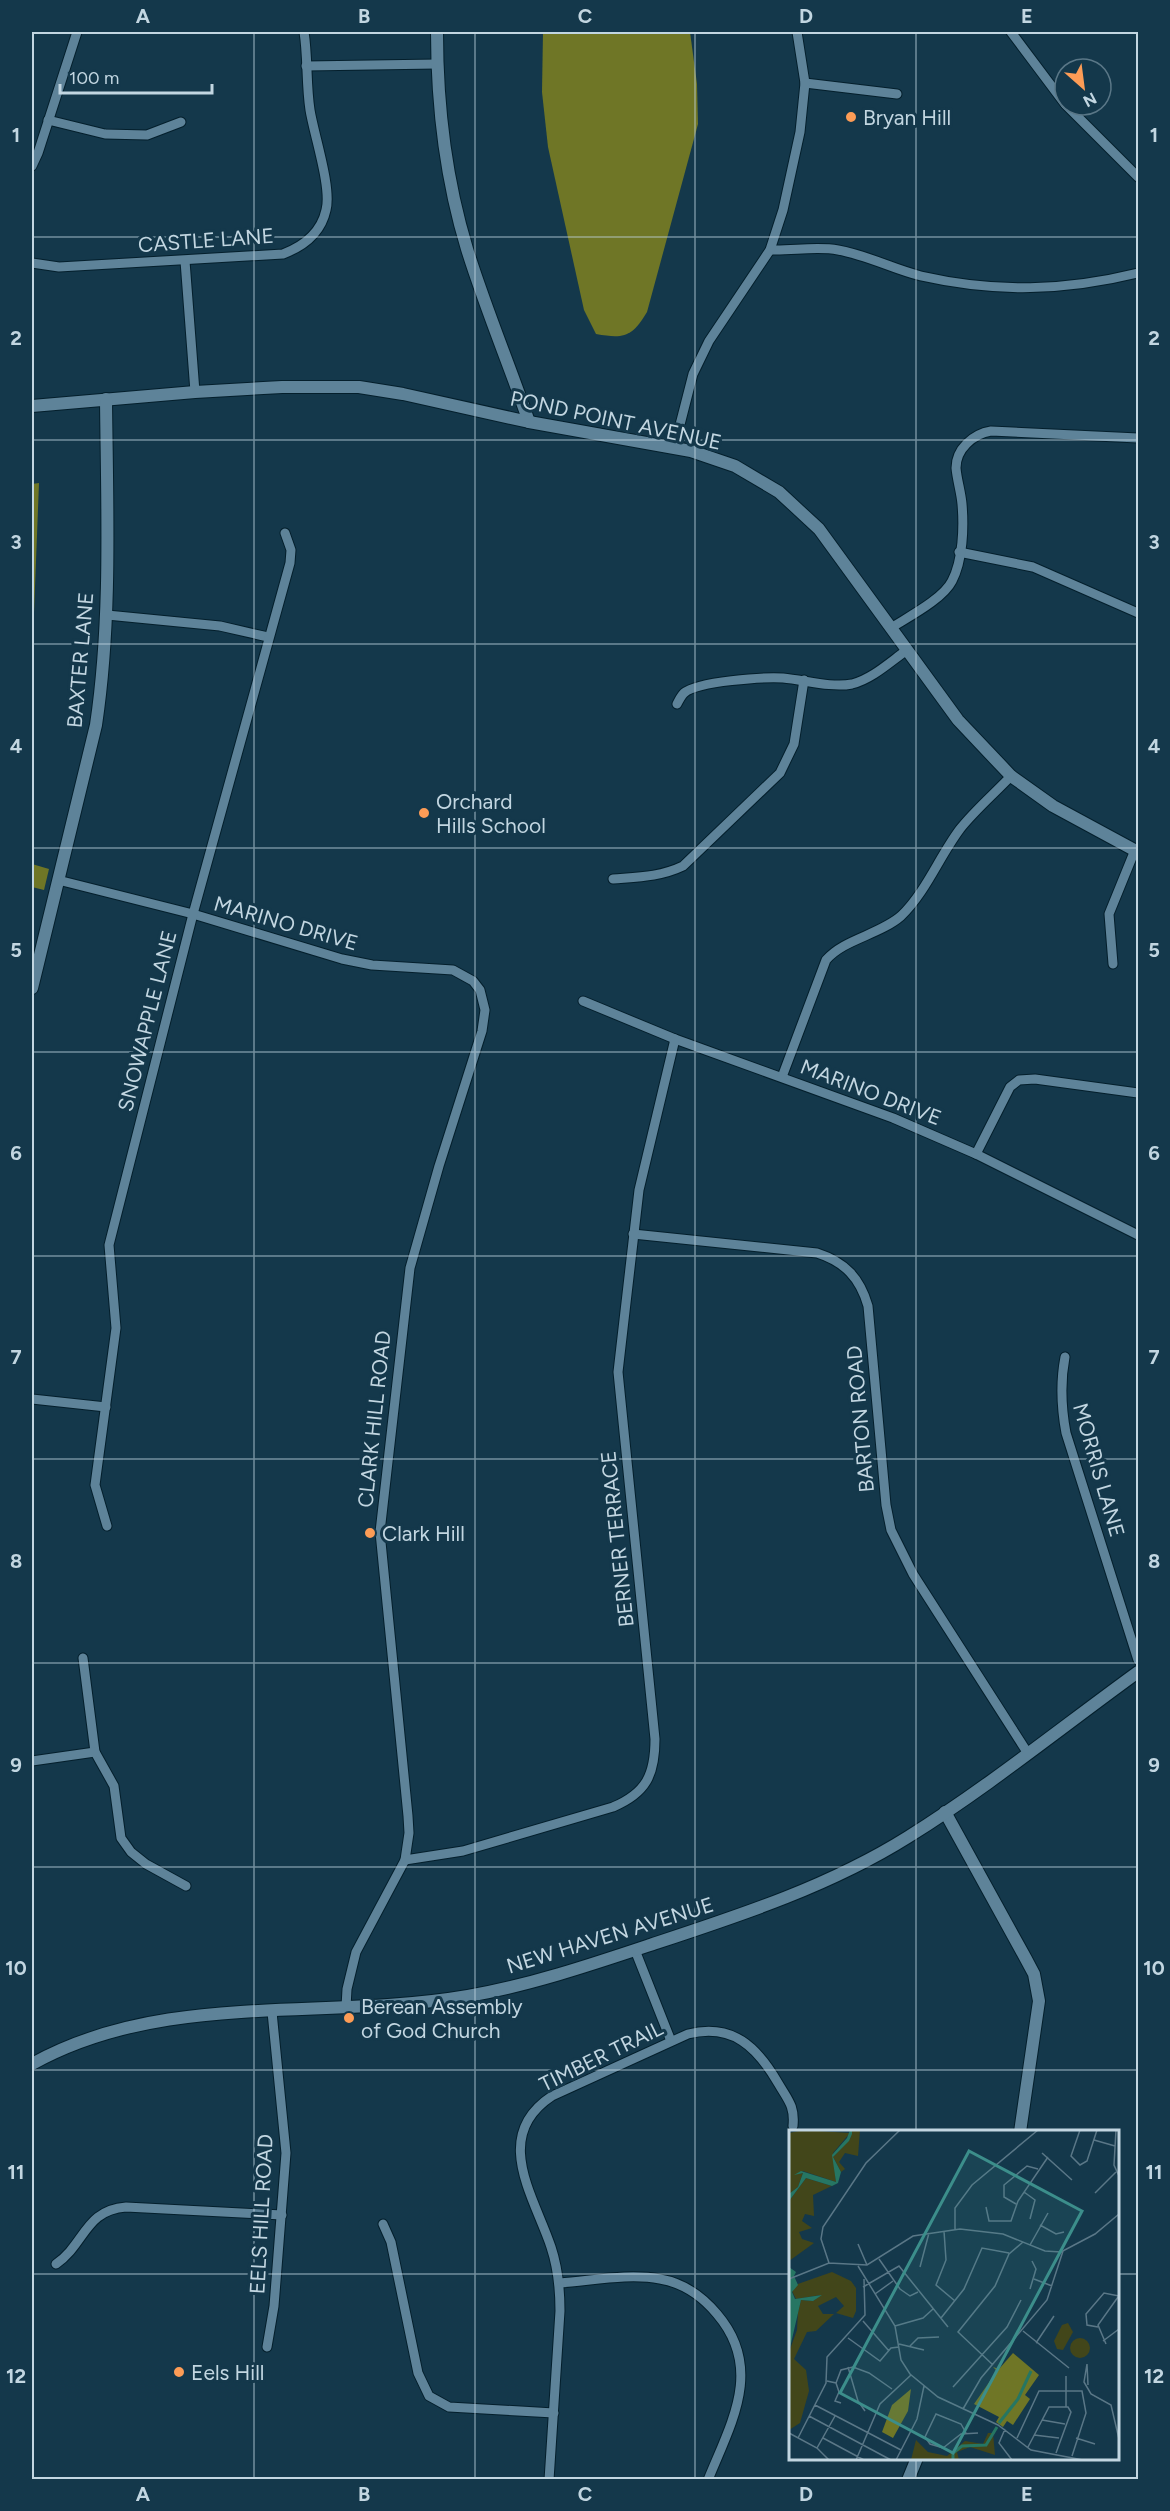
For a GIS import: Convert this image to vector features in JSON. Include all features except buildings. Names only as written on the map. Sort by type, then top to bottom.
[{"type":"main road","points":[[437,32],[437,64],[442,120],[460,224],[481,291],[529,422]]},
{"type":"main road","name":"POND POINT AVENUE","points":[[32,406],[195,392],[312,386],[359,387],[403,394],[529,422],[674,448],[735,466],[786,497],[819,529],[958,720],[1011,776],[1053,806],[1137,851]]},
{"type":"main road","name":"BAXTER LANE","points":[[32,988],[96,724],[107,615],[106,399]]},
{"type":"main road","name":"NEW HAVEN AVENUE","points":[[32,2064],[80,2041],[123,2027],[177,2018],[410,2004],[470,1996],[537,1980],[740,1915],[839,1874],[908,1837],[1138,1672]]},
{"type":"main road","points":[[945,1812],[1026,1959],[1038,1991],[1039,2001],[1020,2130]]},
{"type":"main road","points":[[908,2480],[916,2460]]},
{"type":"street","points":[[32,166],[76,32]]},
{"type":"street","name":"CASTLE LANE","points":[[32,263],[59,267],[185,261],[283,254],[304,244],[314,235],[324,216],[327,202],[310,110],[304,32]]},
{"type":"street","points":[[674,448],[693,374],[709,341],[770,250],[794,167],[805,84],[797,32]]},
{"type":"street","points":[[1011,32],[1053,87]]},
{"type":"street","points":[[306,66],[437,64]]},
{"type":"street","points":[[805,84],[897,94]]},
{"type":"street","points":[[1079,117],[1138,177]]},
{"type":"street","points":[[48,120],[105,134],[136,135],[147,135],[181,122]]},
{"type":"street","points":[[770,250],[837,250],[921,276],[990,287],[1054,288],[1138,273]]},
{"type":"street","points":[[185,261],[195,392]]},
{"type":"street","points":[[891,628],[946,590],[955,574],[963,528],[956,466],[964,446],[974,437],[991,431],[1138,438]]},
{"type":"street","name":"SNOWAPPLE LANE","points":[[107,1526],[95,1485],[116,1329],[109,1245],[193,914],[290,562],[291,550],[285,533]]},
{"type":"street","points":[[959,552],[1033,567],[1138,613]]},
{"type":"street","points":[[107,615],[220,626],[268,637]]},
{"type":"street","points":[[677,704],[688,690],[717,683],[781,678],[839,685],[852,684],[875,673],[906,650]]},
{"type":"street","points":[[613,879],[648,877],[671,872],[683,866],[780,773],[794,744],[804,680]]},
{"type":"street","points":[[783,1077],[821,968],[826,960],[836,952],[887,927],[905,912],[961,829],[1011,776]]},
{"type":"street","points":[[1113,964],[1109,914],[1137,851]]},
{"type":"street","name":"MARINO DRIVE","points":[[58,880],[193,914],[362,963],[453,970],[473,981],[480,990],[485,1010]]},
{"type":"street","name":"MARINO DRIVE","points":[[583,1001],[675,1039],[893,1118],[976,1154],[1138,1235]]},
{"type":"street","name":"CLARK HILL ROAD","points":[[346,2007],[346,1989],[356,1952],[405,1860],[409,1833],[380,1532],[410,1268],[439,1166],[482,1031],[485,1010]]},
{"type":"street","name":"BERNER TERRACE","points":[[405,1860],[463,1851],[613,1807],[636,1795],[650,1776],[655,1739],[618,1372],[639,1190],[675,1039]]},
{"type":"street","points":[[976,1154],[1006,1092],[1019,1080],[1035,1079],[1138,1094]]},
{"type":"street","name":"BARTON ROAD","points":[[633,1233],[817,1253],[840,1263],[858,1280],[868,1306],[886,1505],[891,1530],[913,1575],[1027,1752]]},
{"type":"street","name":"MORRIS LANE","points":[[1065,1357],[1060,1378],[1061,1408],[1066,1433],[1138,1660]]},
{"type":"street","points":[[32,1399],[106,1407]]},
{"type":"street","points":[[83,1658],[95,1752],[114,1786],[119,1829],[123,1842],[146,1864],[186,1886]]},
{"type":"street","points":[[32,1761],[95,1752]]},
{"type":"street","points":[[635,1950],[671,2042]]},
{"type":"street","name":"EELS HILL ROAD","points":[[267,2347],[274,2306],[286,2153],[272,2012]]},
{"type":"street","name":"TIMBER TRAIL","points":[[549,2480],[560,2283],[551,2246],[523,2175],[520,2141],[534,2111],[552,2096],[671,2042],[704,2031],[722,2033],[740,2040],[760,2056],[794,2110],[793,2126]]},
{"type":"street","points":[[56,2264],[69,2254],[93,2219],[111,2209],[126,2207],[282,2215]]},
{"type":"street","points":[[383,2224],[391,2242],[418,2373],[429,2396],[449,2406],[554,2413]]},
{"type":"street","points":[[560,2283],[640,2277],[661,2279],[698,2295],[723,2321],[739,2351],[741,2379],[735,2414],[708,2480]]},
{"type":"green space","points":[[543,32],[690,32],[697,84],[698,124],[647,312],[637,327],[620,336],[596,334],[584,310],[548,147],[542,92]]},
{"type":"green space","points":[[39,483],[32,665],[32,484]]},
{"type":"green space","points":[[32,864],[49,869],[44,890],[32,887]]},
{"type":"place","name":"Bryan Hill","points":[[851,117]]},
{"type":"place","name":"Orchard Hills School","points":[[424,813]]},
{"type":"place","name":"Clark Hill","points":[[370,1533]]},
{"type":"place","name":"Berean Assembly of God Church","points":[[349,2018]]},
{"type":"place","name":"Eels Hill","points":[[179,2372]]}]
